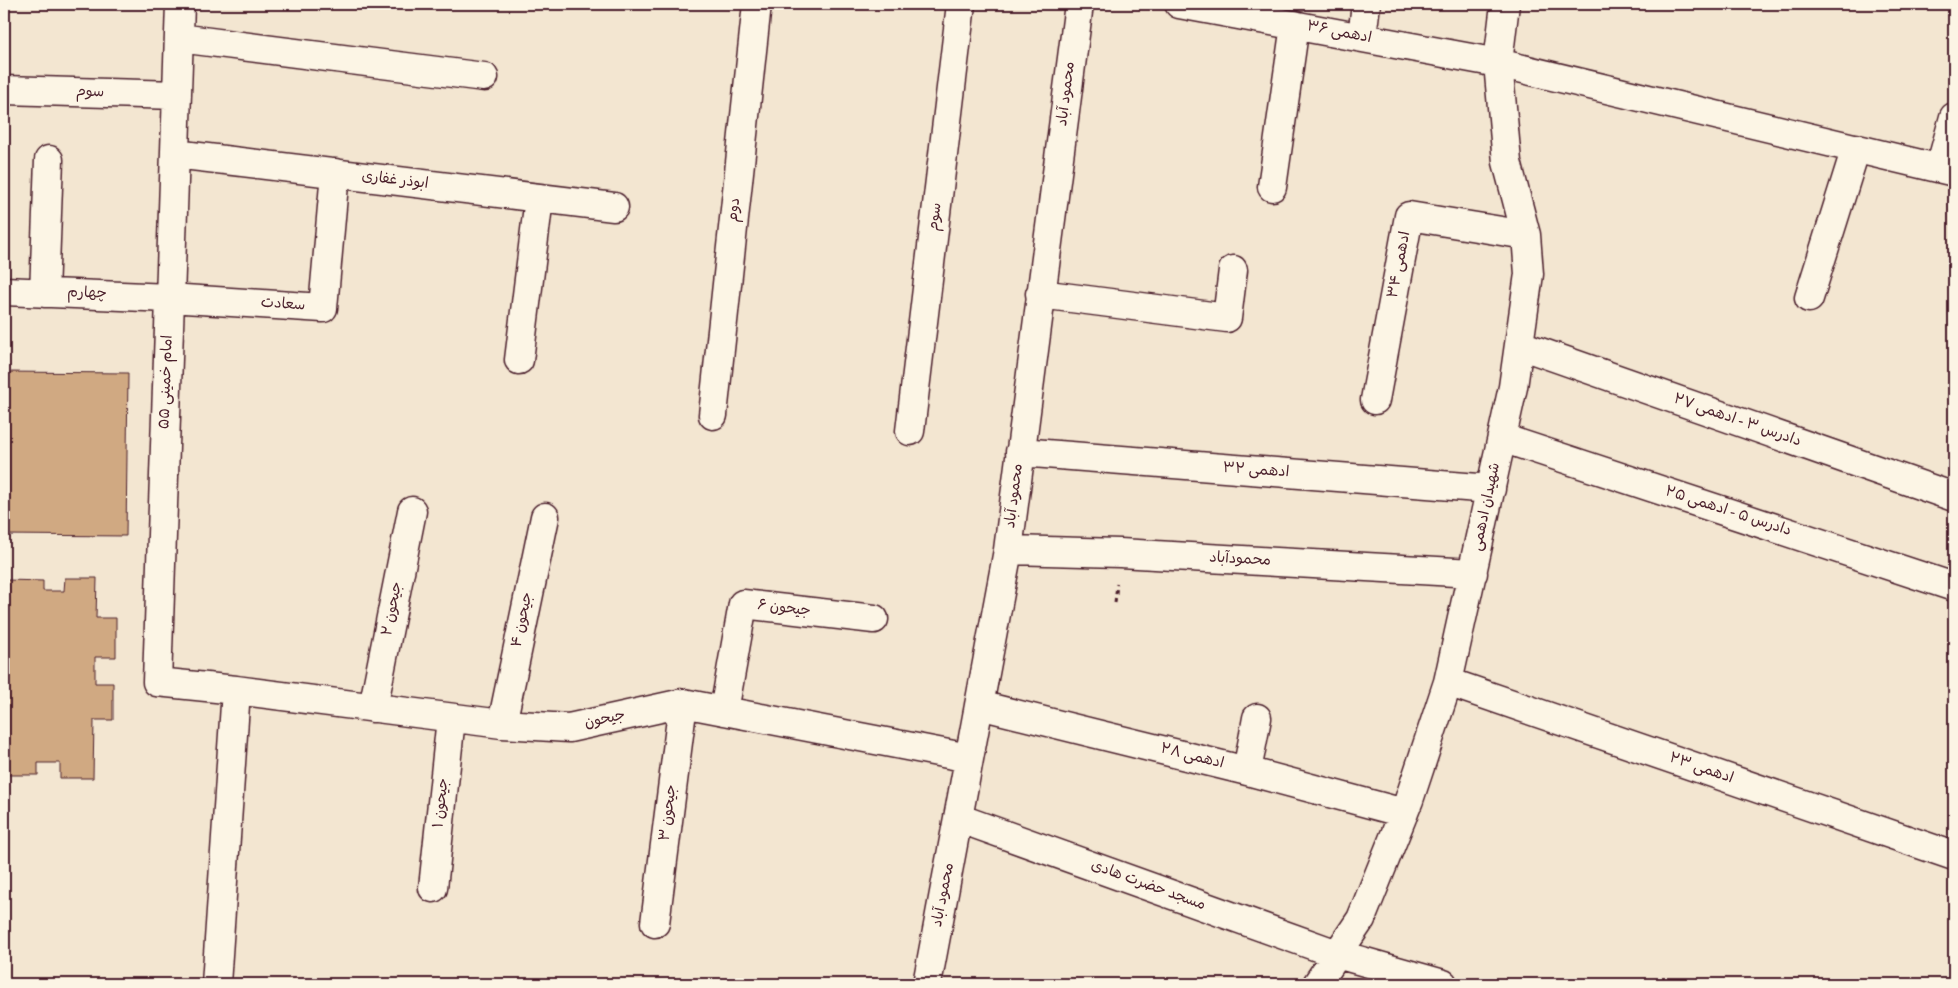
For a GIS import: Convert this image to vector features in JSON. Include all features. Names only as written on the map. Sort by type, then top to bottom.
[{"type":"street","name":"امام خمینی ۵۵","points":[[180,4],[157,682],[236,690]]},
{"type":"street","name":"دوم","points":[[713,416],[757,4]]},
{"type":"street","name":"سوم","points":[[910,431],[961,4]]},
{"type":"street","name":"محمود آباد","points":[[927,984],[1008,550],[1079,4]]},
{"type":"street","name":"ادهمی ۳۶","points":[[1179,4],[1498,63],[1947,170]]},
{"type":"street","points":[[1362,37],[1366,4]]},
{"type":"street","name":"شهیدان ادهمی","points":[[1317,984],[1361,919],[1404,813],[1448,682],[1513,387],[1529,274],[1526,235],[1507,162],[1498,63],[1505,4]]},
{"type":"street","points":[[1272,187],[1295,25]]},
{"type":"street","points":[[179,38],[484,77]]},
{"type":"street","name":"سوم","points":[[4,90],[177,95]]},
{"type":"street","points":[[1947,170],[1954,117]]},
{"type":"street","points":[[1809,298],[1856,148]]},
{"type":"street","name":"ابوذر غفاری","points":[[175,154],[614,207]]},
{"type":"street","points":[[44,293],[49,160]]},
{"type":"street","name":"سعادت","points":[[170,298],[323,308],[335,173]]},
{"type":"street","points":[[519,360],[539,198]]},
{"type":"street","name":"ادهمی ۳۴","points":[[1375,400],[1409,216],[1526,235]]},
{"type":"street","points":[[1040,294],[1227,318],[1233,270]]},
{"type":"street","name":"چهارم","points":[[4,291],[170,298]]},
{"type":"street","name":"دادرس ۳ - ادهمی ۲۷","points":[[1520,345],[1954,497]]},
{"type":"street","name":"دادرس ۵ - ادهمی ۲۵","points":[[1502,438],[1954,587]]},
{"type":"street","name":"ادهمی ۳۲","points":[[1020,452],[1491,490]]},
{"type":"street","name":"جیحون ۲","points":[[373,708],[412,511]]},
{"type":"street","name":"جیحون ۴","points":[[502,724],[544,517]]},
{"type":"street","name":"محمودآباد","points":[[1008,550],[1473,572]]},
{"type":"street","name":"جیحون ۶","points":[[724,711],[743,604],[874,619]]},
{"type":"street","name":"ادهمی ۲۳","points":[[1448,682],[1954,856]]},
{"type":"street","points":[[216,984],[236,690]]},
{"type":"street","name":"جیحون","points":[[236,690],[502,724],[569,728],[683,703],[969,758]]},
{"type":"street","name":"جیحون ۳","points":[[655,923],[683,703]]},
{"type":"street","name":"ادهمی ۲۸","points":[[979,705],[1247,771],[1404,813]]},
{"type":"street","name":"جیحون ۱","points":[[433,888],[451,718]]},
{"type":"street","points":[[1247,771],[1258,718]]},
{"type":"street","name":"مسجد حضرت هادی","points":[[958,818],[1337,954],[1443,984]]},
{"type":"building","points":[[4,372],[128,373],[126,536],[4,535]]},
{"type":"building","points":[[65,578],[97,578],[96,618],[116,618],[116,657],[95,657],[95,683],[113,683],[113,720],[94,720],[93,778],[60,778],[60,763],[38,763],[38,775],[6,775],[7,721],[4,721],[4,612],[6,612],[7,580],[43,581],[43,591],[64,591]]}]
